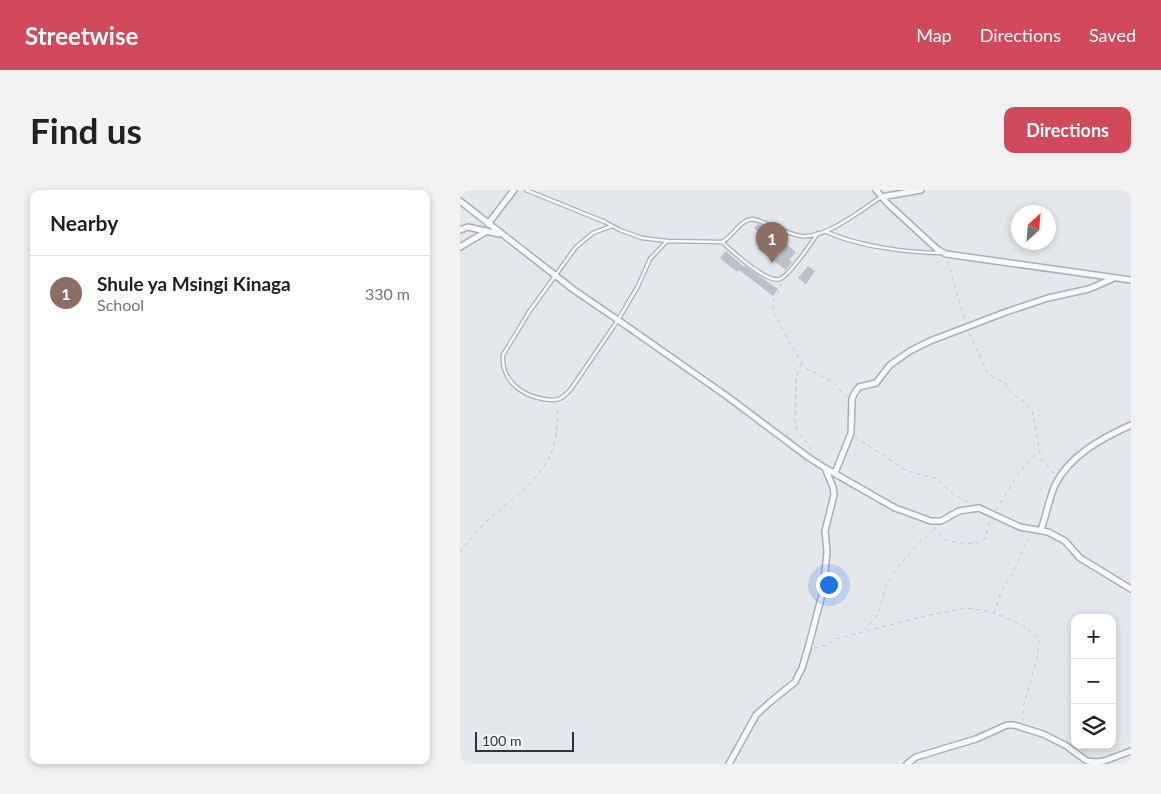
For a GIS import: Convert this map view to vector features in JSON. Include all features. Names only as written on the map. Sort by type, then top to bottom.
[{"type":"street","points":[[488,224],[514,190]]},
{"type":"street","points":[[876,190],[881,197],[944,254],[1112,279],[1131,280]]},
{"type":"street","points":[[881,197],[921,190]]},
{"type":"street","points":[[460,201],[574,290],[825,468],[895,508],[931,522],[940,521],[958,511],[979,508],[1015,525],[1048,532],[1065,541],[1076,556],[1131,589]]},
{"type":"street","points":[[460,230],[468,227],[502,234]]},
{"type":"street","points":[[460,247],[487,231]]},
{"type":"street","points":[[1123,279],[1131,276]]},
{"type":"street","points":[[835,473],[852,433],[852,399],[856,390],[859,387],[876,383],[890,365],[910,351],[967,327],[1048,298],[1089,289],[1112,279]]},
{"type":"street","points":[[1039,530],[1054,487],[1076,458],[1101,440],[1131,425]]},
{"type":"street","points":[[729,764],[756,715],[769,702],[795,682],[808,648],[823,591],[827,552],[825,531],[834,495],[833,487],[825,468]]},
{"type":"street","points":[[907,764],[916,757],[976,739],[999,727],[1014,725],[1065,745],[1087,761],[1104,761],[1131,751]]},
{"type":"lane","points":[[526,190],[642,238],[667,241],[722,242],[749,219],[756,219],[798,235],[818,233],[847,219],[881,197]]},
{"type":"lane","points":[[612,226],[593,233],[576,247],[517,331],[503,355],[502,363],[510,380],[520,391],[540,398],[556,400],[563,397],[571,389],[618,320],[638,286],[647,264],[667,241]]},
{"type":"lane","points":[[825,231],[836,236],[868,244],[944,254]]},
{"type":"lane","points":[[722,242],[765,276],[775,280],[783,278],[818,233]]},
{"type":"path","points":[[944,254],[967,327],[987,372],[1005,383],[1011,393],[1027,404],[1032,411],[1039,450],[1045,464],[1059,479]]},
{"type":"path","points":[[783,278],[779,291],[773,300],[773,312],[801,363],[807,369],[832,381],[852,405]]},
{"type":"path","points":[[801,363],[796,378],[795,424],[798,433],[811,447],[815,461]]},
{"type":"path","points":[[460,552],[486,522],[531,484],[547,463],[556,434],[556,400]]},
{"type":"path","points":[[852,433],[872,450],[907,471],[935,478],[961,500],[979,508]]},
{"type":"path","points":[[931,522],[941,537],[949,542],[969,544],[983,541],[986,529],[993,515],[1019,473],[1039,450]]},
{"type":"path","points":[[863,632],[880,609],[884,590],[894,573],[910,551],[935,529]]},
{"type":"path","points":[[994,613],[1002,590],[1015,569],[1026,543],[1039,530]]},
{"type":"path","points":[[808,648],[826,645],[836,639],[957,609],[974,609],[994,613],[1025,627],[1039,640],[1037,658],[1023,708],[1022,718],[1027,729]]},
{"type":"building","points":[[758,224],[766,227],[796,252],[789,260],[792,262],[786,270],[758,249],[766,238],[754,228]]},
{"type":"building","points":[[726,251],[744,267],[778,289],[773,296],[720,258]]},
{"type":"building","points":[[808,266],[815,271],[806,284],[798,278]]},
{"type":"place","name":"Shule ya Msingi Kinaga","points":[[772,263]]}]
